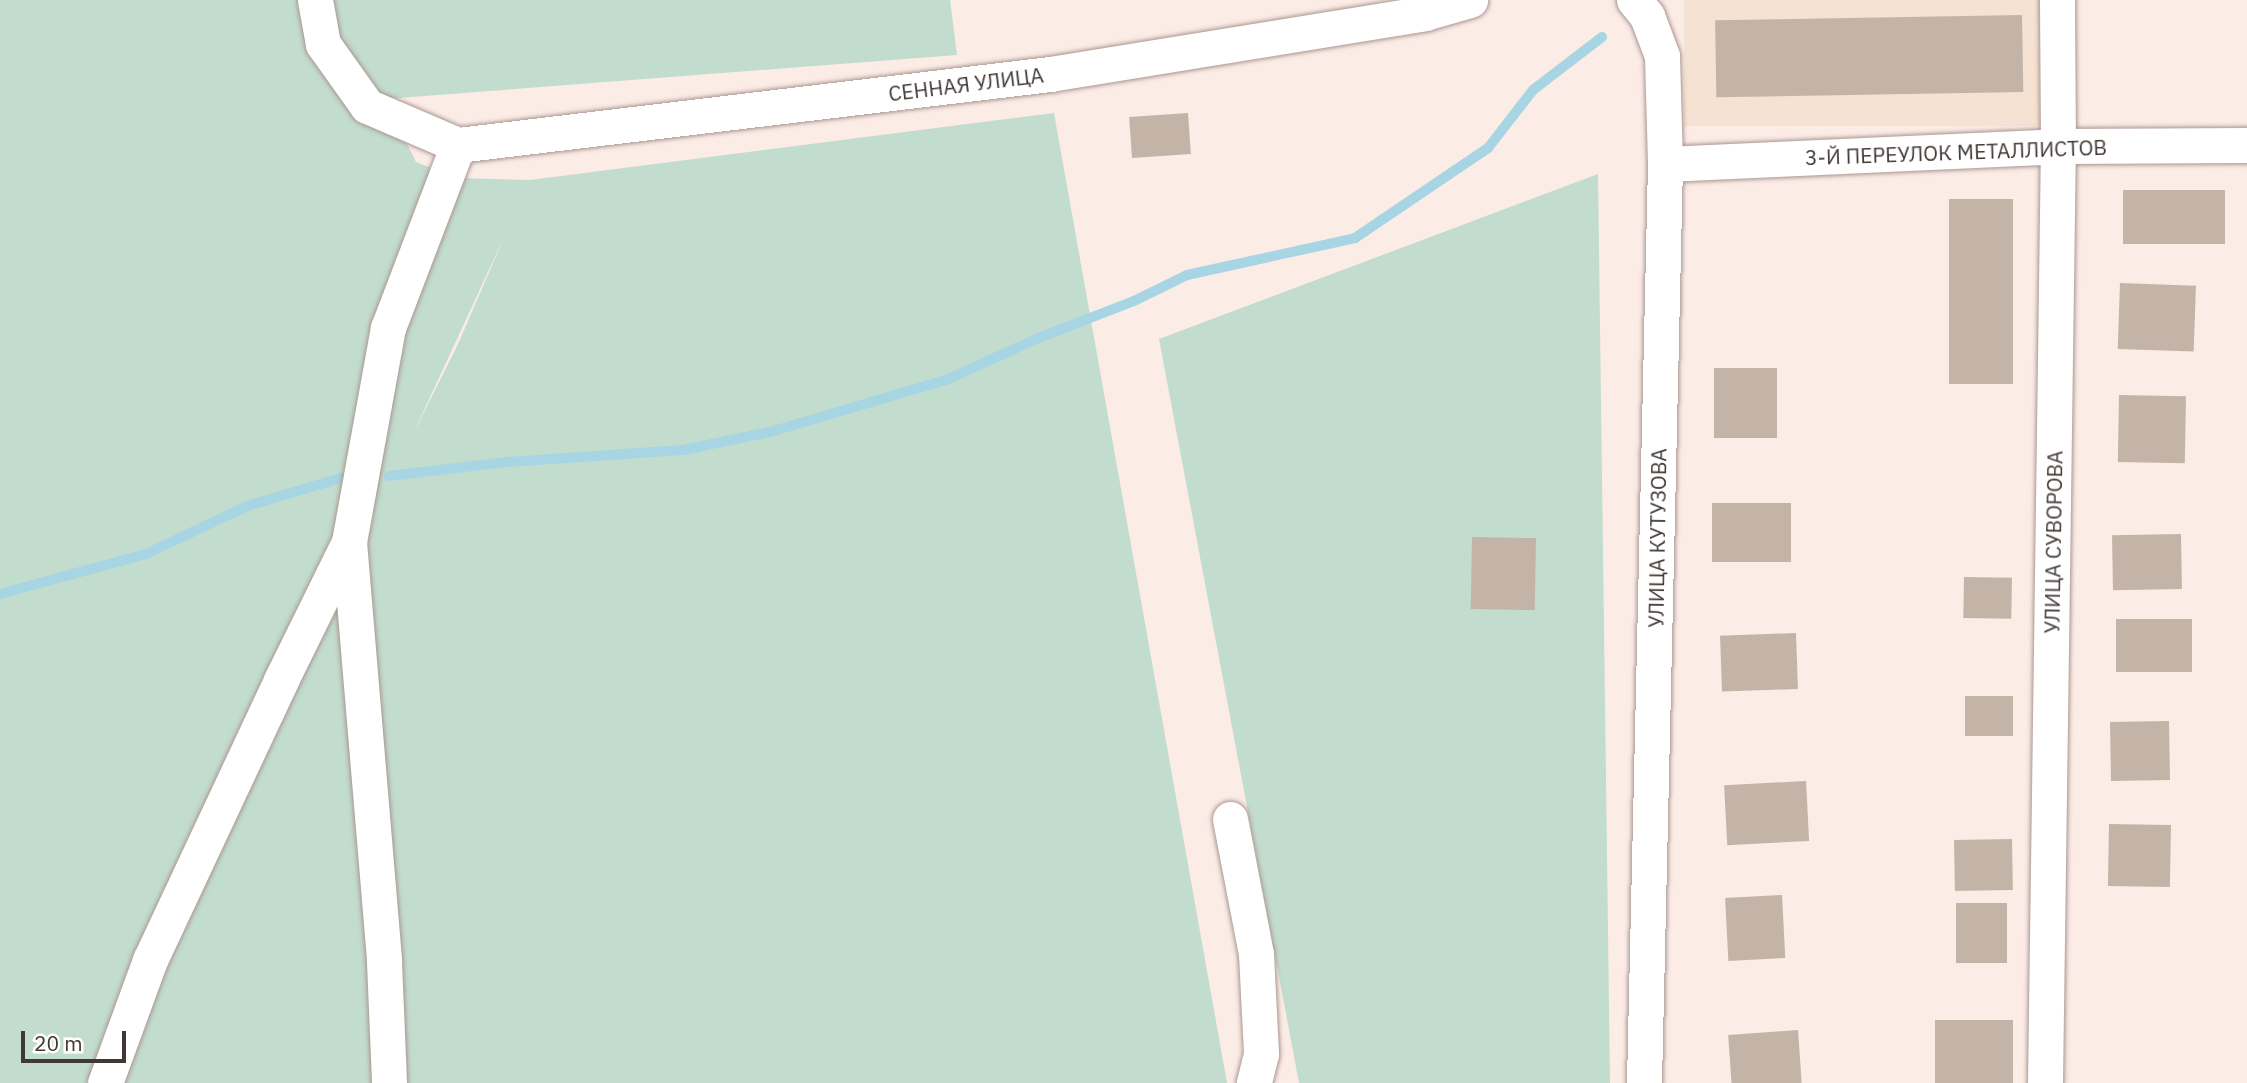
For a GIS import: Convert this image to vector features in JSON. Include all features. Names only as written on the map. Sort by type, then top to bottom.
[{"type":"street","points":[[315,0],[323,44],[367,106],[458,145],[388,328],[349,542],[384,962],[389,1083]]},
{"type":"street","name":"СЕННАЯ УЛИЦА","points":[[458,145],[1050,74],[1425,13],[1470,0]]},
{"type":"street","name":"УЛИЦА КУТУЗОВА","points":[[1634,0],[1647,16],[1662,56],[1665,164],[1644,1083]]},
{"type":"street","name":"УЛИЦА СУВОРОВА","points":[[2045,1083],[2058,146],[2057,0]]},
{"type":"street","name":"3-Й ПЕРЕУЛОК МЕТАЛЛИСТОВ","points":[[1665,164],[2058,146],[2247,145]]},
{"type":"street","points":[[105,1083],[150,960],[349,542]]},
{"type":"street","points":[[1230,820],[1256,954],[1261,1054],[1254,1083]]},
{"type":"shaded area","points":[[1684,0],[2043,0],[2043,126],[1684,126]]},
{"type":"green space","points":[[0,0],[950,0],[957,55],[385,99],[416,162],[458,178],[530,180],[1054,113],[1227,1083],[0,1083]],"holes":[[[506,233],[458,344],[413,434]]]},
{"type":"green space","points":[[1598,174],[1610,1083],[1299,1083],[1159,339]]},
{"type":"building","points":[[2022,15],[2023,92],[1716,97],[1715,20]]},
{"type":"building","points":[[1188,113],[1191,154],[1132,158],[1129,117]]},
{"type":"building","points":[[2123,190],[2225,190],[2225,244],[2123,244]]},
{"type":"building","points":[[1949,199],[2013,199],[2013,384],[1949,384]]},
{"type":"building","points":[[2120,283],[2196,286],[2194,352],[2118,349]]},
{"type":"building","points":[[1714,368],[1777,368],[1777,438],[1714,438]]},
{"type":"building","points":[[2119,395],[2186,396],[2185,463],[2118,462]]},
{"type":"building","points":[[1712,503],[1791,503],[1791,562],[1712,562]]},
{"type":"building","points":[[2181,534],[2182,589],[2113,590],[2112,535]]},
{"type":"building","points":[[1472,537],[1536,538],[1535,610],[1471,609]]},
{"type":"building","points":[[1964,577],[2012,578],[2011,619],[1963,618]]},
{"type":"building","points":[[2116,619],[2192,619],[2192,672],[2116,672]]},
{"type":"building","points":[[1796,633],[1798,689],[1722,692],[1720,636]]},
{"type":"building","points":[[1965,696],[2013,696],[2013,736],[1965,736]]},
{"type":"building","points":[[2169,721],[2170,780],[2111,781],[2110,722]]},
{"type":"building","points":[[1806,781],[1809,841],[1727,845],[1724,785]]},
{"type":"building","points":[[2109,824],[2171,825],[2170,887],[2108,886]]},
{"type":"building","points":[[2012,839],[2013,890],[1955,891],[1954,840]]},
{"type":"building","points":[[1782,895],[1785,958],[1728,961],[1725,898]]},
{"type":"building","points":[[1956,903],[2007,903],[2007,963],[1956,963]]},
{"type":"building","points":[[1935,1020],[2013,1020],[2013,1083],[1935,1083]]},
{"type":"building","points":[[1798,1030],[1802,1083],[1732,1083],[1728,1035]]},
{"type":"waterway","points":[[389,476],[507,462],[683,450],[770,432],[946,380],[1041,337],[1134,301],[1187,275],[1355,238],[1488,148],[1533,90],[1602,37]]},
{"type":"waterway","points":[[0,594],[146,554],[247,506],[341,478]]}]
